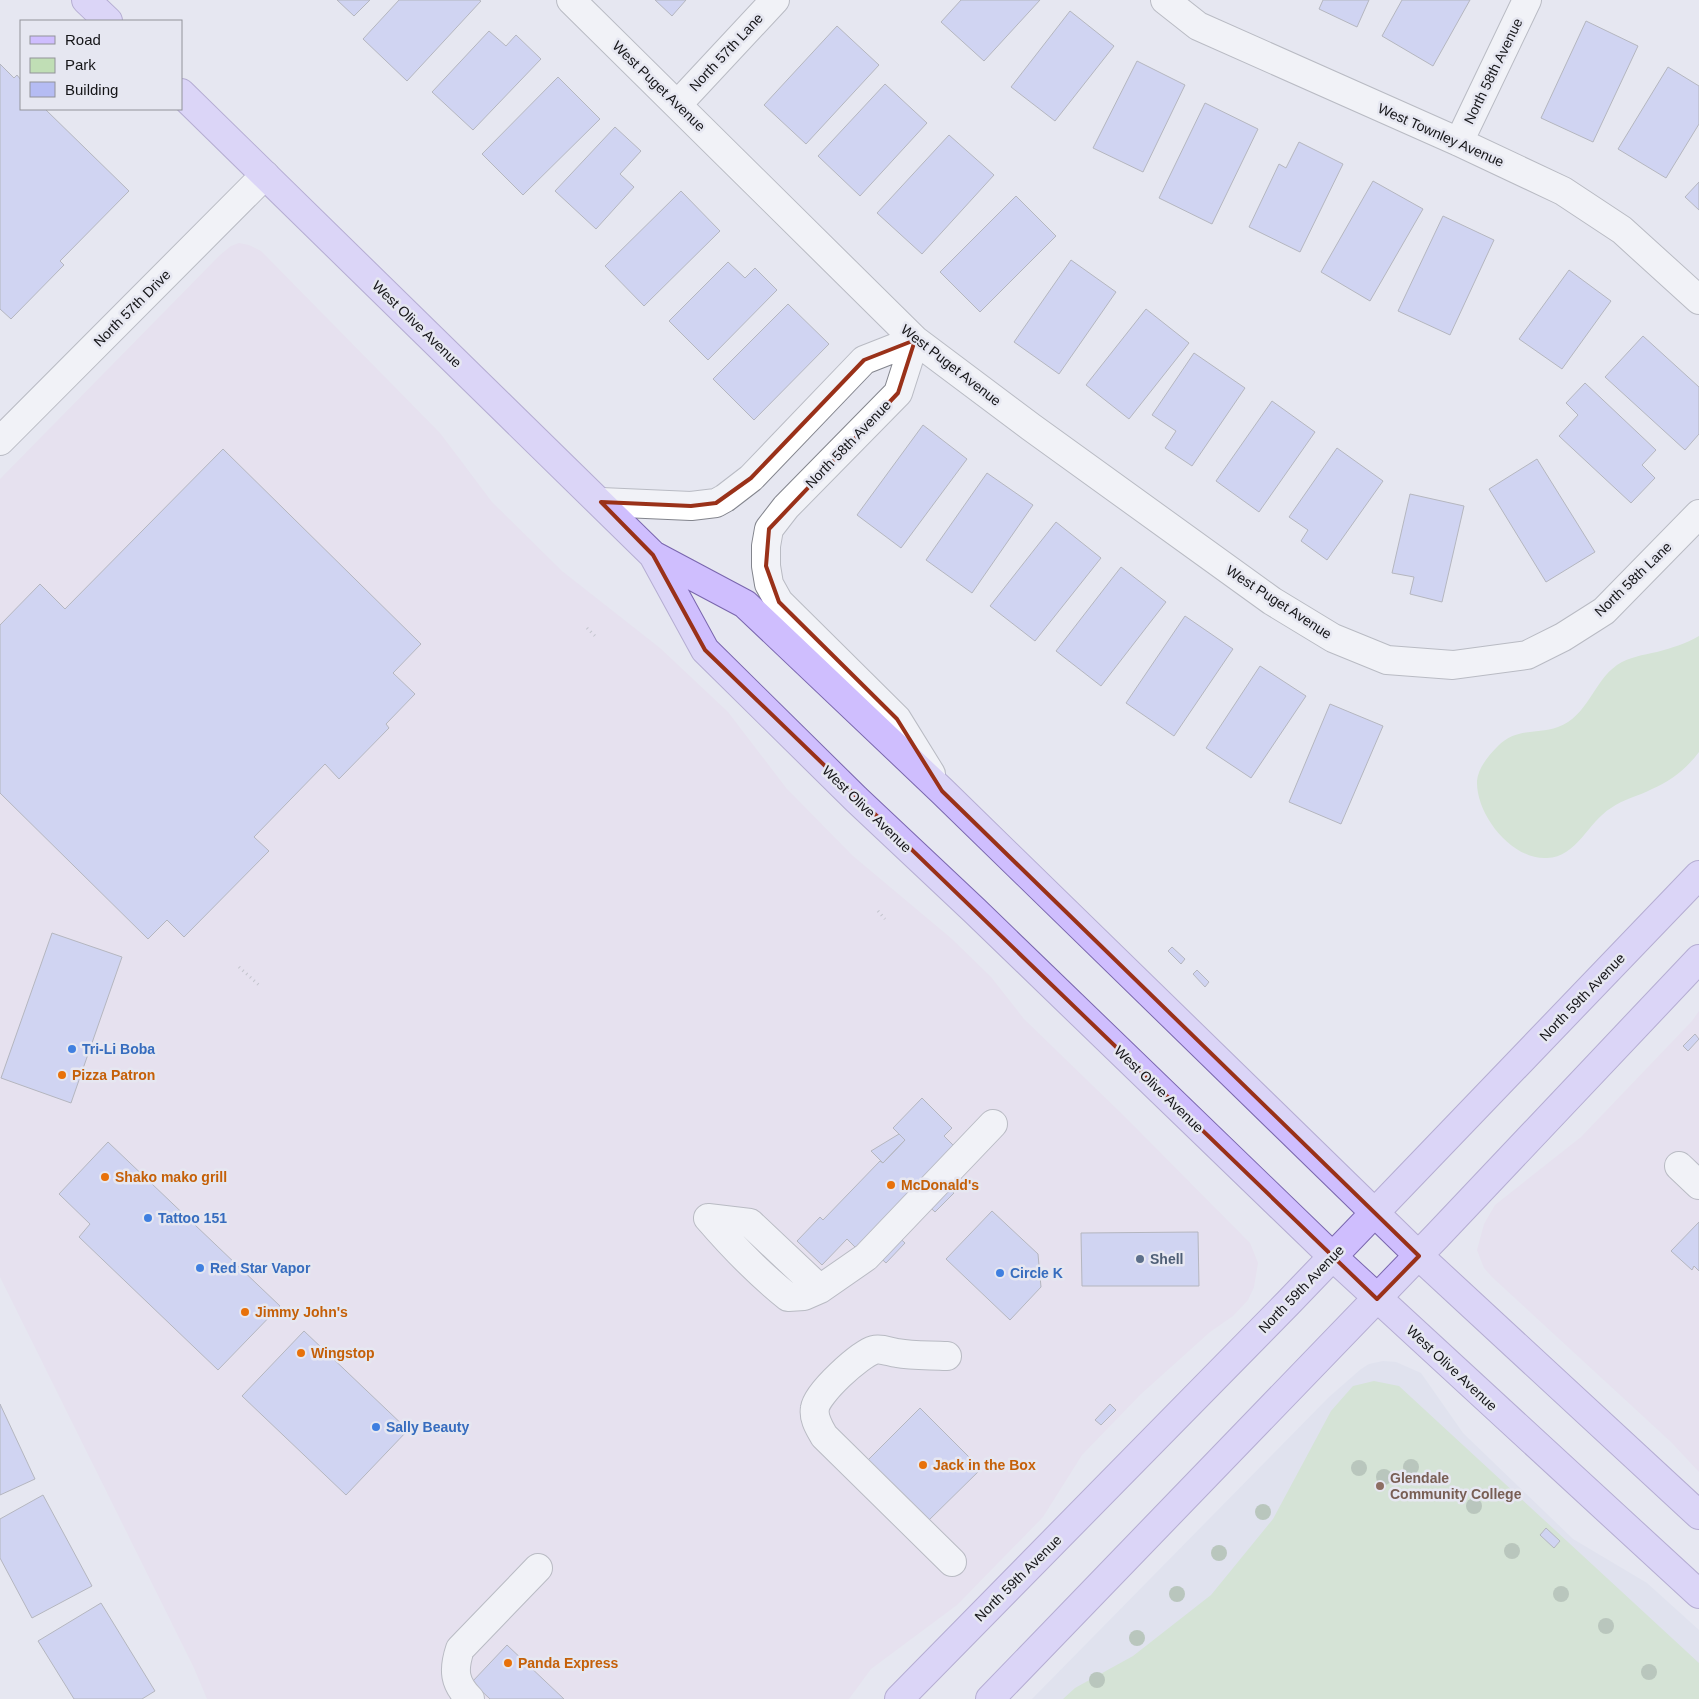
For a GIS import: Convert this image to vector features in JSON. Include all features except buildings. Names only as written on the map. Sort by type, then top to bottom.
[{"type":"main road","points":[[86,0],[107,20]]},
{"type":"main road","name":"West Olive Avenue","points":[[182,94],[432,340],[601,502],[653,555],[705,650],[856,799],[975,911],[1377,1299],[1699,1594]]},
{"type":"main road","name":"West Olive Avenue","points":[[653,555],[746,604],[942,791],[1374,1213],[1699,1515]]},
{"type":"main road","name":"North 59th Avenue","points":[[899,1699],[1201,1393],[1699,875]]},
{"type":"main road","points":[[990,1699],[1419,1256],[1699,960]]},
{"type":"street","name":"West Puget Avenue","points":[[570,0],[678,104],[915,340],[1030,427],[1272,601],[1333,638],[1387,660]]},
{"type":"street","name":"North 57th Lane","points":[[678,104],[775,0]]},
{"type":"street","name":"West Townley Avenue","points":[[1165,0],[1198,26],[1459,142],[1563,191],[1622,230],[1699,300]]},
{"type":"street","name":"North 58th Avenue","points":[[1459,142],[1527,0]]},
{"type":"street","name":"North 57th Drive","points":[[0,441],[265,175]]},
{"type":"street","name":"North 58th Avenue","points":[[915,340],[898,393],[786,507],[769,529],[766,546],[766,566],[769,584],[779,602],[897,719],[942,791]]},
{"type":"street","points":[[601,502],[691,506],[716,502],[750,478],[864,360],[915,340]]},
{"type":"street","name":"North 58th Lane","points":[[1387,660],[1453,665],[1527,655],[1563,637],[1604,612],[1699,514]]},
{"type":"street","points":[[708,1218],[744,1258],[788,1297],[804,1296],[820,1289],[866,1257],[993,1124]]},
{"type":"street","points":[[1679,1166],[1699,1185]]},
{"type":"street","points":[[946,1356],[897,1354],[876,1349],[863,1354],[818,1398],[815,1408],[816,1421],[824,1436],[952,1562]]},
{"type":"street","points":[[470,1699],[457,1681],[455,1664],[460,1649],[538,1568]]},
{"type":"path","points":[[587,628],[597,638]]},
{"type":"path","points":[[878,911],[886,919]]},
{"type":"path","points":[[239,967],[260,987]]},
{"type":"highlighted area","points":[[915,340],[898,393],[769,529],[766,566],[779,602],[897,719],[942,791],[1419,1256],[1377,1299],[705,650],[653,555],[601,502],[691,506],[716,503],[751,478],[864,360]]},
{"type":"shaded area","points":[[239,243],[249,245],[261,251],[440,433],[492,502],[562,571],[660,648],[728,712],[787,789],[853,856],[952,939],[991,977],[1024,1019],[1122,1114],[1250,1243],[1258,1263],[1254,1287],[1248,1300],[1233,1316],[1210,1332],[1141,1394],[1082,1455],[1043,1517],[957,1605],[871,1669],[849,1699],[207,1699],[194,1668],[0,1277],[0,479],[220,255],[231,246]]},
{"type":"shaded area","points":[[1699,1011],[1699,1472],[1671,1442],[1492,1277],[1484,1268],[1477,1250],[1484,1224],[1495,1205],[1581,1137],[1692,1021]]},
{"type":"shaded area","name":"Glendale Community College","points":[[1383,1361],[1396,1362],[1421,1373],[1463,1433],[1573,1539],[1647,1583],[1699,1630],[1699,1699],[1032,1699],[1329,1397],[1361,1369],[1369,1364]]},
{"type":"green space","points":[[1699,636],[1699,752],[1678,774],[1666,782],[1611,808],[1603,814],[1582,838],[1566,852],[1557,856],[1547,858],[1534,857],[1521,852],[1498,833],[1489,821],[1483,808],[1478,794],[1477,781],[1479,771],[1485,762],[1505,740],[1527,732],[1558,727],[1568,722],[1584,707],[1602,680],[1617,665],[1626,660],[1678,646]]},
{"type":"green space","name":"Glendale Community College","points":[[1374,1381],[1399,1386],[1699,1663],[1699,1699],[1063,1699],[1075,1688],[1133,1656],[1211,1595],[1273,1519],[1331,1411],[1353,1386]]},
{"type":"place","name":"Tri-Li Boba","points":[[72,1049]]},
{"type":"place","name":"Pizza Patron","points":[[62,1075]]},
{"type":"place","name":"Shako mako grill","points":[[105,1177]]},
{"type":"place","name":"McDonald's","points":[[891,1185]]},
{"type":"place","name":"Tattoo 151","points":[[148,1218]]},
{"type":"place","name":"Shell","points":[[1140,1259]]},
{"type":"place","name":"Red Star Vapor","points":[[200,1268]]},
{"type":"place","name":"Circle K","points":[[1000,1273]]},
{"type":"place","name":"Jimmy John's","points":[[245,1312]]},
{"type":"place","name":"Wingstop","points":[[301,1353]]},
{"type":"place","name":"Sally Beauty","points":[[376,1427]]},
{"type":"place","name":"Jack in the Box","points":[[923,1465]]},
{"type":"place","name":"Glendale Community College","points":[[1380,1486]]},
{"type":"place","name":"Panda Express","points":[[508,1663]]}]
